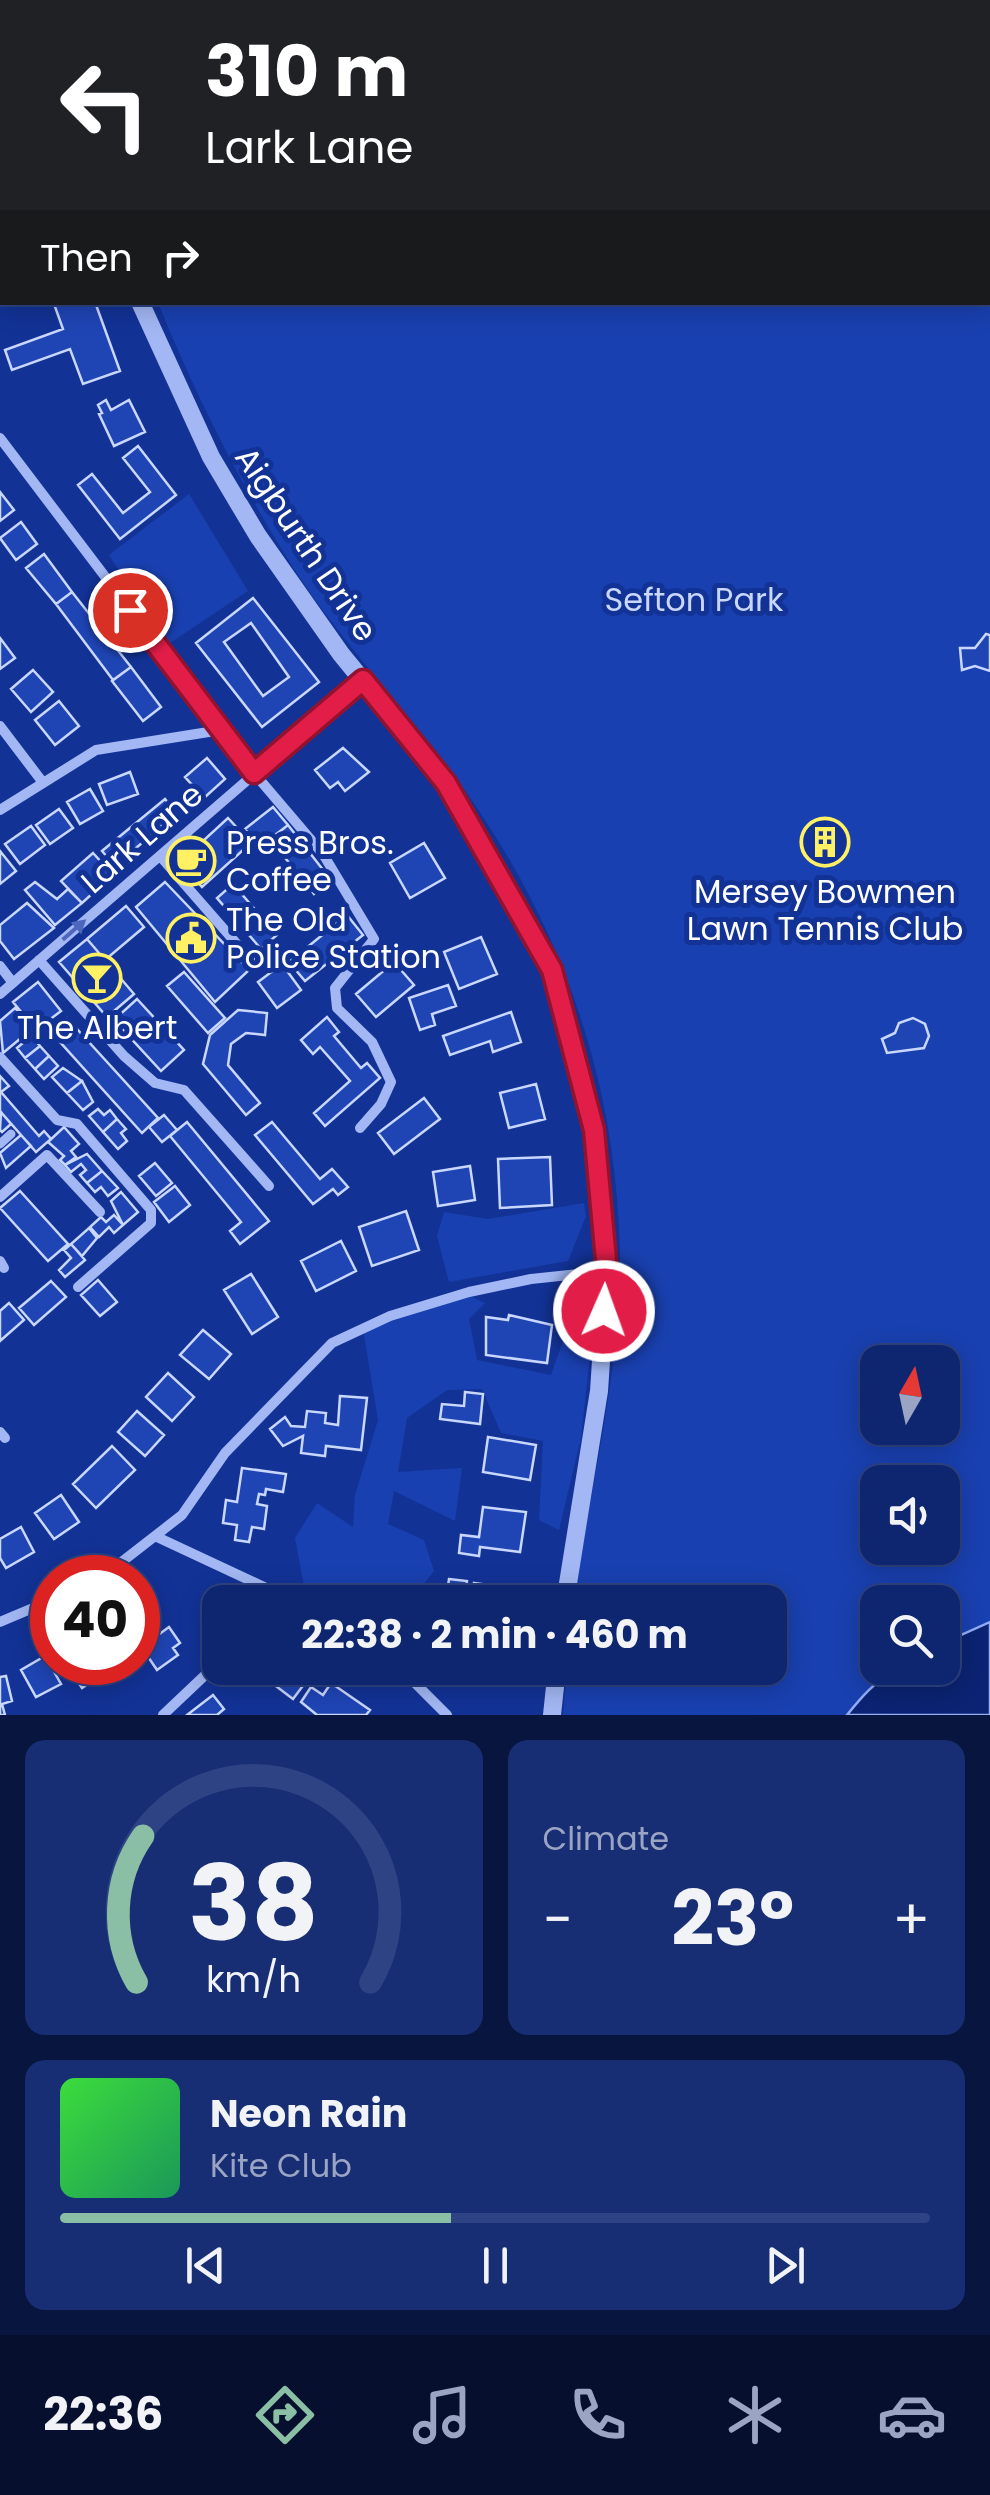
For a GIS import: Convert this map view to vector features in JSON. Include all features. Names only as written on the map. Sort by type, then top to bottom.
[{"type":"street","name":"Aigburth Drive","points":[[141,305],[211,457],[238,503],[363,680],[446,783],[552,970],[594,1130],[607,1271],[599,1391],[568,1585]]},
{"type":"street","points":[[0,438],[254,773],[323,854],[374,939],[335,988],[337,1008],[372,1042],[392,1082],[381,1104],[360,1128]]},
{"type":"street","name":"Lark Lane","points":[[0,994],[363,680]]},
{"type":"street","points":[[0,726],[40,780]]},
{"type":"street","points":[[0,810],[40,780],[96,750],[221,730]]},
{"type":"street","points":[[160,856],[250,958]]},
{"type":"street","points":[[38,960],[124,1056],[155,1083],[184,1090],[270,1186]]},
{"type":"street","points":[[0,966],[13,983]]},
{"type":"street","points":[[0,1057],[57,1120],[78,1124],[151,1210],[151,1223],[78,1287]]},
{"type":"street","points":[[0,1144],[10,1134]]},
{"type":"street","points":[[0,1197],[47,1155],[100,1212]]},
{"type":"street","points":[[133,1555],[182,1514],[225,1453],[332,1343],[390,1316],[468,1292],[531,1279],[607,1271]]},
{"type":"street","points":[[158,1537],[256,1585]]},
{"type":"street","points":[[0,1622],[30,1609]]},
{"type":"street","points":[[163,1715],[202,1678]]},
{"type":"street","points":[[417,1685],[447,1715]]},
{"type":"street","points":[[552,1715],[555,1685]]},
{"type":"green space","name":"Sefton Park","points":[[159,305],[990,305],[990,1715],[563,1715],[566,1685],[787,1685],[787,1585],[577,1585],[606,1416],[620,1275],[614,1166],[589,1046],[547,933],[489,825],[300,578],[222,444]]},
{"type":"green space","points":[[189,494],[248,591],[167,645],[109,555]]},
{"type":"green space","points":[[584,1203],[586,1216],[568,1261],[449,1282],[437,1236],[444,1212],[488,1219]]},
{"type":"green space","points":[[463,1293],[485,1303],[469,1319],[477,1360],[551,1375],[572,1315],[591,1346],[581,1438],[559,1530],[539,1520],[543,1441],[501,1433],[482,1389],[447,1390],[407,1418],[398,1472],[462,1468],[455,1521],[394,1491],[388,1524],[424,1540],[434,1571],[423,1585],[304,1585],[295,1538],[317,1503],[353,1527],[355,1495],[378,1420],[363,1329]]},
{"type":"shaded area","points":[[990,1622],[990,1715],[847,1715],[875,1685],[960,1685],[960,1635]]},
{"type":"building","points":[[54,305],[96,305],[120,371],[83,384],[70,349],[12,370],[5,350],[63,329]]},
{"type":"building","points":[[106,400],[111,410],[129,400],[145,432],[114,446],[99,414],[102,413],[98,405]]},
{"type":"building","points":[[138,446],[176,495],[120,539],[78,485],[92,474],[123,513],[150,492],[123,458]]},
{"type":"building","points":[[0,492],[14,510],[0,521]]},
{"type":"building","points":[[21,522],[37,544],[16,560],[0,538]]},
{"type":"building","points":[[44,554],[72,592],[56,604],[26,568]]},
{"type":"building","points":[[72,592],[131,667],[113,680],[56,604]]},
{"type":"building","points":[[253,598],[319,682],[262,727],[196,643]],"holes":[[[251,623],[289,677],[263,696],[224,642]]]},
{"type":"building","points":[[986,634],[990,635],[990,671],[975,666],[962,670],[960,648],[975,648]]},
{"type":"building","points":[[0,638],[15,658],[0,669]]},
{"type":"building","points":[[131,667],[161,707],[143,721],[112,681]]},
{"type":"building","points":[[33,670],[53,692],[31,712],[11,689]]},
{"type":"building","points":[[59,701],[79,726],[55,745],[35,720]]},
{"type":"building","points":[[343,748],[369,772],[345,791],[338,782],[330,788],[315,770]]},
{"type":"building","points":[[207,758],[225,779],[204,798],[185,777]]},
{"type":"building","points":[[130,772],[138,794],[107,805],[99,784]]},
{"type":"building","points":[[90,789],[103,811],[80,824],[67,802]]},
{"type":"building","points":[[165,799],[177,813],[115,866],[102,851]]},
{"type":"building","points":[[273,807],[288,825],[259,848],[245,829]]},
{"type":"building","points":[[59,809],[73,828],[50,844],[36,825]]},
{"type":"building","points":[[228,818],[251,843],[202,887],[180,862]]},
{"type":"building","points":[[288,825],[331,880],[314,894],[270,839]]},
{"type":"building","name":"Mersey Bowmen Lawn Tennis Club","points":[[830,825],[842,850],[820,860],[809,835]]},
{"type":"building","points":[[31,826],[45,845],[20,864],[5,844]]},
{"type":"building","points":[[424,843],[445,878],[410,898],[390,863]]},
{"type":"building","points":[[0,851],[16,871],[0,884]]},
{"type":"building","points":[[93,853],[113,875],[82,903],[61,881]]},
{"type":"building","points":[[35,882],[57,899],[68,889],[82,903],[55,925],[25,890]]},
{"type":"building","name":"The Old Police Station","points":[[165,882],[249,970],[215,1002],[136,907]]},
{"type":"building","points":[[233,884],[277,935],[261,949],[217,898]]},
{"type":"building","points":[[27,903],[54,928],[14,959],[0,941],[0,925]]},
{"type":"building","points":[[126,906],[144,927],[105,960],[87,939]]},
{"type":"building","points":[[347,915],[363,935],[305,981],[289,962]]},
{"type":"building","points":[[481,937],[497,974],[459,989],[444,952]]},
{"type":"building","name":"The Albert","points":[[87,939],[134,994],[107,1017],[59,962]]},
{"type":"building","points":[[394,962],[414,985],[376,1017],[356,994]]},
{"type":"building","points":[[282,964],[301,990],[277,1008],[258,982]]},
{"type":"building","points":[[184,972],[225,1018],[208,1033],[167,986]]},
{"type":"building","points":[[38,982],[61,1011],[36,1030],[13,1002]]},
{"type":"building","points":[[448,985],[456,1006],[432,1014],[435,1025],[420,1030],[409,998]]},
{"type":"building","points":[[137,999],[184,1050],[161,1071],[114,1020]]},
{"type":"building","points":[[15,1008],[33,1028],[3,1053],[0,1021]]},
{"type":"building","points":[[238,1010],[267,1013],[265,1035],[246,1033],[231,1044],[228,1065],[260,1103],[246,1115],[203,1064],[210,1035]]},
{"type":"building","points":[[511,1012],[521,1042],[493,1052],[490,1041],[450,1055],[443,1036]]},
{"type":"building","points":[[327,1017],[339,1032],[334,1036],[361,1068],[367,1063],[380,1078],[325,1126],[314,1113],[350,1081],[320,1047],[313,1054],[301,1040]]},
{"type":"building","points":[[67,1018],[158,1118],[142,1133],[51,1032]]},
{"type":"building","points":[[913,1018],[925,1024],[929,1036],[924,1048],[887,1053],[882,1039],[895,1033],[899,1023]]},
{"type":"building","points":[[31,1036],[40,1046],[25,1058],[17,1048]]},
{"type":"building","points":[[40,1046],[49,1056],[35,1069],[25,1058]]},
{"type":"building","points":[[49,1056],[58,1066],[44,1079],[35,1069]]},
{"type":"building","points":[[63,1068],[82,1081],[67,1093],[52,1077]]},
{"type":"building","points":[[0,1076],[9,1086],[1,1092],[39,1136],[44,1131],[51,1139],[36,1152],[0,1111]]},
{"type":"building","points":[[82,1081],[93,1102],[83,1110],[67,1093]]},
{"type":"building","points":[[536,1084],[545,1119],[509,1128],[500,1093]]},
{"type":"building","points":[[424,1098],[440,1119],[394,1154],[378,1133]]},
{"type":"building","points":[[98,1109],[104,1115],[110,1110],[117,1119],[103,1132],[89,1116]]},
{"type":"building","points":[[1,1112],[11,1124],[2,1132],[0,1130]]},
{"type":"building","points":[[164,1115],[177,1130],[162,1142],[149,1127]]},
{"type":"building","points":[[117,1119],[126,1129],[121,1133],[127,1141],[118,1149],[103,1132]]},
{"type":"building","points":[[187,1122],[269,1221],[240,1244],[230,1231],[241,1222],[170,1136]]},
{"type":"building","points":[[272,1122],[320,1179],[332,1169],[348,1187],[338,1195],[333,1189],[313,1204],[255,1135]]},
{"type":"building","points":[[64,1127],[79,1144],[71,1151],[76,1157],[65,1165],[60,1160],[64,1156],[48,1142]]},
{"type":"building","points":[[21,1135],[31,1146],[6,1168],[0,1153]]},
{"type":"building","points":[[87,1154],[102,1171],[87,1183],[80,1175],[86,1170],[81,1164],[71,1172],[65,1165]]},
{"type":"building","points":[[550,1157],[552,1205],[500,1208],[498,1159]]},
{"type":"building","points":[[155,1163],[172,1183],[156,1196],[139,1176]]},
{"type":"building","points":[[470,1166],[475,1200],[438,1206],[433,1172]]},
{"type":"building","points":[[102,1171],[118,1188],[108,1196],[101,1187],[95,1192],[87,1183]]},
{"type":"building","points":[[175,1186],[190,1205],[169,1222],[154,1202]]},
{"type":"building","points":[[20,1191],[68,1244],[48,1261],[0,1208]]},
{"type":"building","points":[[121,1192],[138,1212],[123,1225],[111,1201]]},
{"type":"building","points":[[406,1211],[419,1250],[372,1266],[359,1227]]},
{"type":"building","points":[[114,1215],[123,1225],[114,1233],[109,1227],[99,1237],[90,1227],[101,1217],[106,1222]]},
{"type":"building","points":[[89,1228],[97,1238],[82,1256],[71,1244]]},
{"type":"building","points":[[341,1241],[356,1271],[316,1291],[301,1261]]},
{"type":"building","points":[[71,1244],[85,1260],[65,1277],[59,1270],[71,1258],[64,1250]]},
{"type":"building","points":[[251,1274],[278,1317],[252,1334],[224,1290]]},
{"type":"building","points":[[98,1280],[117,1302],[100,1316],[81,1295]]},
{"type":"building","points":[[51,1281],[66,1297],[34,1325],[19,1308]]},
{"type":"building","points":[[9,1303],[24,1320],[0,1341],[0,1311]]},
{"type":"building","points":[[509,1315],[552,1325],[547,1363],[486,1355],[486,1317],[508,1320]]},
{"type":"building","points":[[203,1330],[231,1354],[209,1379],[180,1355]]},
{"type":"building","points":[[168,1373],[194,1397],[172,1421],[146,1397]]},
{"type":"building","points":[[465,1392],[483,1394],[480,1424],[440,1419],[442,1404],[464,1406]]},
{"type":"building","points":[[340,1396],[367,1398],[361,1450],[326,1446],[325,1456],[301,1453],[303,1436],[283,1446],[270,1429],[285,1417],[291,1426],[305,1427],[307,1411],[326,1413],[325,1423],[338,1425]]},
{"type":"building","points":[[137,1411],[164,1435],[145,1456],[118,1432]]},
{"type":"building","points":[[488,1437],[536,1445],[530,1480],[483,1472]]},
{"type":"building","points":[[112,1446],[135,1470],[96,1508],[73,1484]]},
{"type":"building","points":[[242,1468],[286,1474],[283,1492],[266,1489],[265,1495],[259,1494],[257,1504],[267,1506],[264,1529],[252,1527],[249,1542],[235,1540],[237,1525],[223,1523],[226,1500],[237,1502]]},
{"type":"building","points":[[61,1495],[79,1522],[54,1539],[35,1513]]},
{"type":"building","points":[[483,1507],[526,1512],[520,1552],[480,1547],[479,1556],[459,1553],[461,1535],[479,1537]]},
{"type":"building","points":[[21,1527],[34,1552],[6,1568],[0,1558],[0,1539]]},
{"type":"building","points":[[449,1579],[467,1581],[466,1585],[448,1585]]},
{"type":"building","points":[[169,1627],[180,1643],[173,1648],[178,1655],[160,1668],[160,1634]]},
{"type":"building","points":[[30,1665],[30,1685],[59,1685],[36,1697],[21,1670]]},
{"type":"building","points":[[6,1676],[12,1701],[2,1704],[5,1715],[0,1715],[0,1677]]},
{"type":"building","points":[[275,1685],[304,1685],[293,1699]]},
{"type":"building","points":[[334,1685],[370,1710],[366,1715],[317,1715],[301,1702],[311,1687],[323,1695]]},
{"type":"building","points":[[213,1695],[224,1709],[217,1715],[187,1715]]},
{"type":"place","name":"Mersey Bowmen Lawn Tennis Club","points":[[825,842]]},
{"type":"place","name":"Press Bros. Coffee","points":[[191,861]]},
{"type":"place","name":"The Old Police Station","points":[[191,938]]},
{"type":"place","name":"The Albert","points":[[97,978]]},
{"type":"route","points":[[130,610],[254,773],[363,680],[446,783],[552,970],[581,1068],[594,1130],[607,1271],[604,1311]]}]
